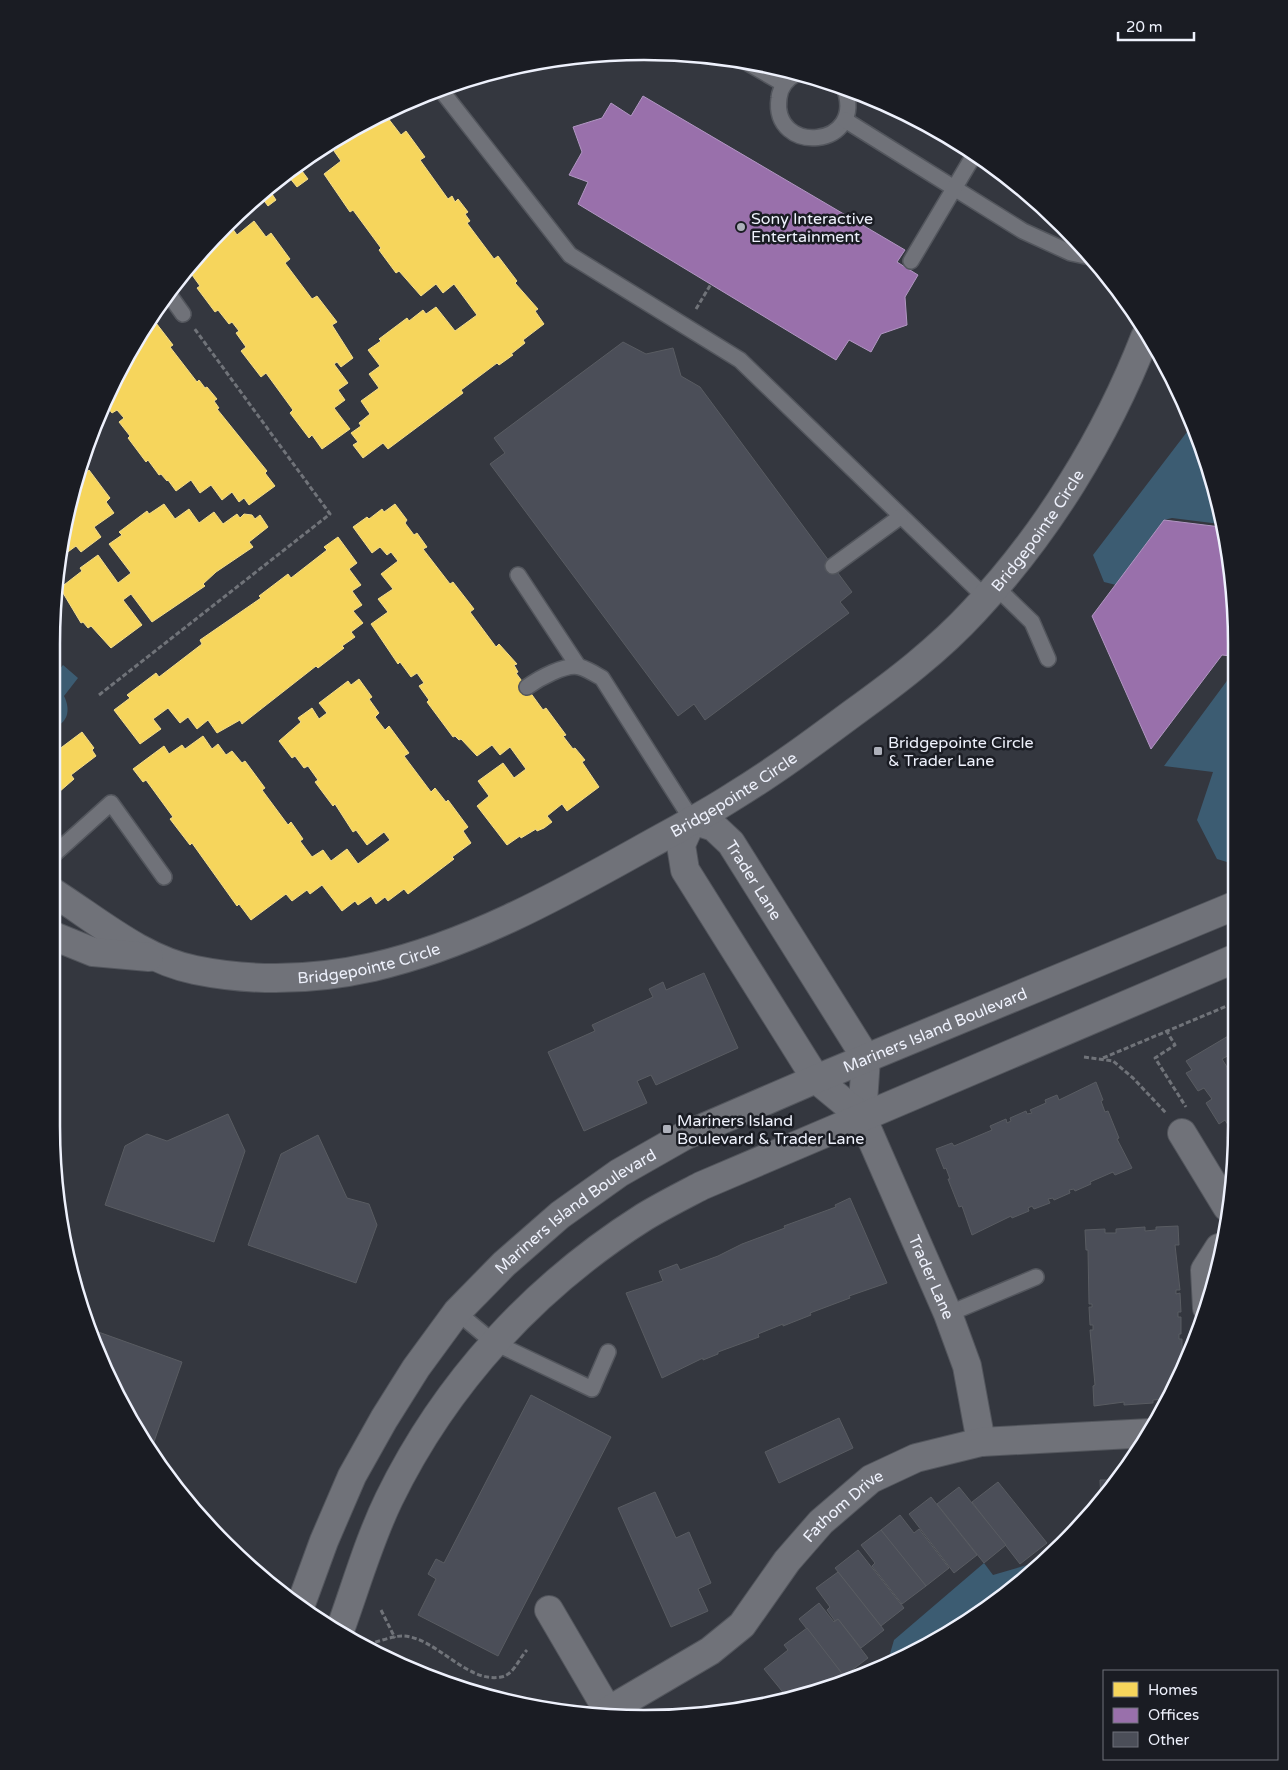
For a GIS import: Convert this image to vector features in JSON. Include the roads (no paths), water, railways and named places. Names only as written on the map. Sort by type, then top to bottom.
[{"type":"street","name":"Bridgepointe Circle","points":[[60,939],[93,952],[151,957],[193,970],[255,977],[328,975],[378,966],[456,941],[530,909],[692,820],[780,766],[890,686],[940,645],[991,592],[1042,527],[1074,479],[1114,407],[1143,341]]},
{"type":"street","name":"Trader Lane","points":[[862,1117],[866,1058],[732,843],[714,827],[692,820],[681,845],[685,870],[816,1079],[862,1117],[948,1314],[967,1366],[981,1442]]},
{"type":"street","name":"Bridgepointe Circle","points":[[60,897],[151,957]]},
{"type":"street","name":"Mariners Island Boulevard","points":[[303,1600],[324,1541],[352,1476],[384,1419],[416,1368],[457,1312],[504,1264],[560,1215],[619,1173],[684,1136],[866,1058],[1113,958],[1228,909]]},
{"type":"street","points":[[342,1626],[389,1499],[420,1442],[454,1391],[493,1342],[540,1296],[590,1255],[645,1217],[701,1186],[1228,962]]},
{"type":"street","points":[[1184,1120],[1223,1199]]},
{"type":"street","points":[[1206,1283],[1206,1270],[1212,1259]]},
{"type":"street","name":"Fathom Drive","points":[[612,1709],[710,1651],[742,1625],[787,1561],[816,1529],[871,1479],[916,1458],[981,1442],[1140,1434]]},
{"type":"street","points":[[549,1610],[603,1709]]},
{"type":"lane","points":[[764,72],[784,84]]},
{"type":"lane","points":[[790,79],[784,84],[778,106],[787,127],[796,134],[818,138],[828,136],[844,120],[848,109],[848,97]]},
{"type":"lane","points":[[445,95],[570,255],[740,360],[900,517],[991,592],[1032,622],[1048,658]]},
{"type":"lane","points":[[844,120],[1023,231],[1071,246]]},
{"type":"lane","points":[[911,261],[971,160]]},
{"type":"lane","points":[[173,300],[183,314]]},
{"type":"lane","points":[[833,566],[900,517]]},
{"type":"lane","points":[[518,575],[578,666],[602,678],[692,820]]},
{"type":"lane","points":[[528,687],[538,678],[562,669],[578,666]]},
{"type":"lane","points":[[60,849],[111,803],[164,877]]},
{"type":"lane","points":[[948,1314],[1036,1277]]},
{"type":"lane","points":[[457,1312],[493,1342],[592,1389],[608,1352]]},
{"type":"water","points":[[1188,431],[1197,456],[1215,523],[1172,518],[1164,520],[1116,585],[1104,582],[1093,555]]},
{"type":"water","points":[[63,665],[78,678],[64,696],[68,711],[60,724],[60,669]]},
{"type":"water","points":[[1228,679],[1228,864],[1227,862],[1217,859],[1197,820],[1213,772],[1164,766]]},
{"type":"water","points":[[984,1563],[993,1575],[1030,1564],[968,1612],[936,1632],[889,1656],[894,1640]]},
{"type":"place","name":"Sony Interactive Entertainment","points":[[741,227]]},
{"type":"place","name":"Bridgepointe Circle & Trader Lane","points":[[878,751]]},
{"type":"place","name":"Mariners Island Boulevard & Trader Lane","points":[[667,1129]]}]
